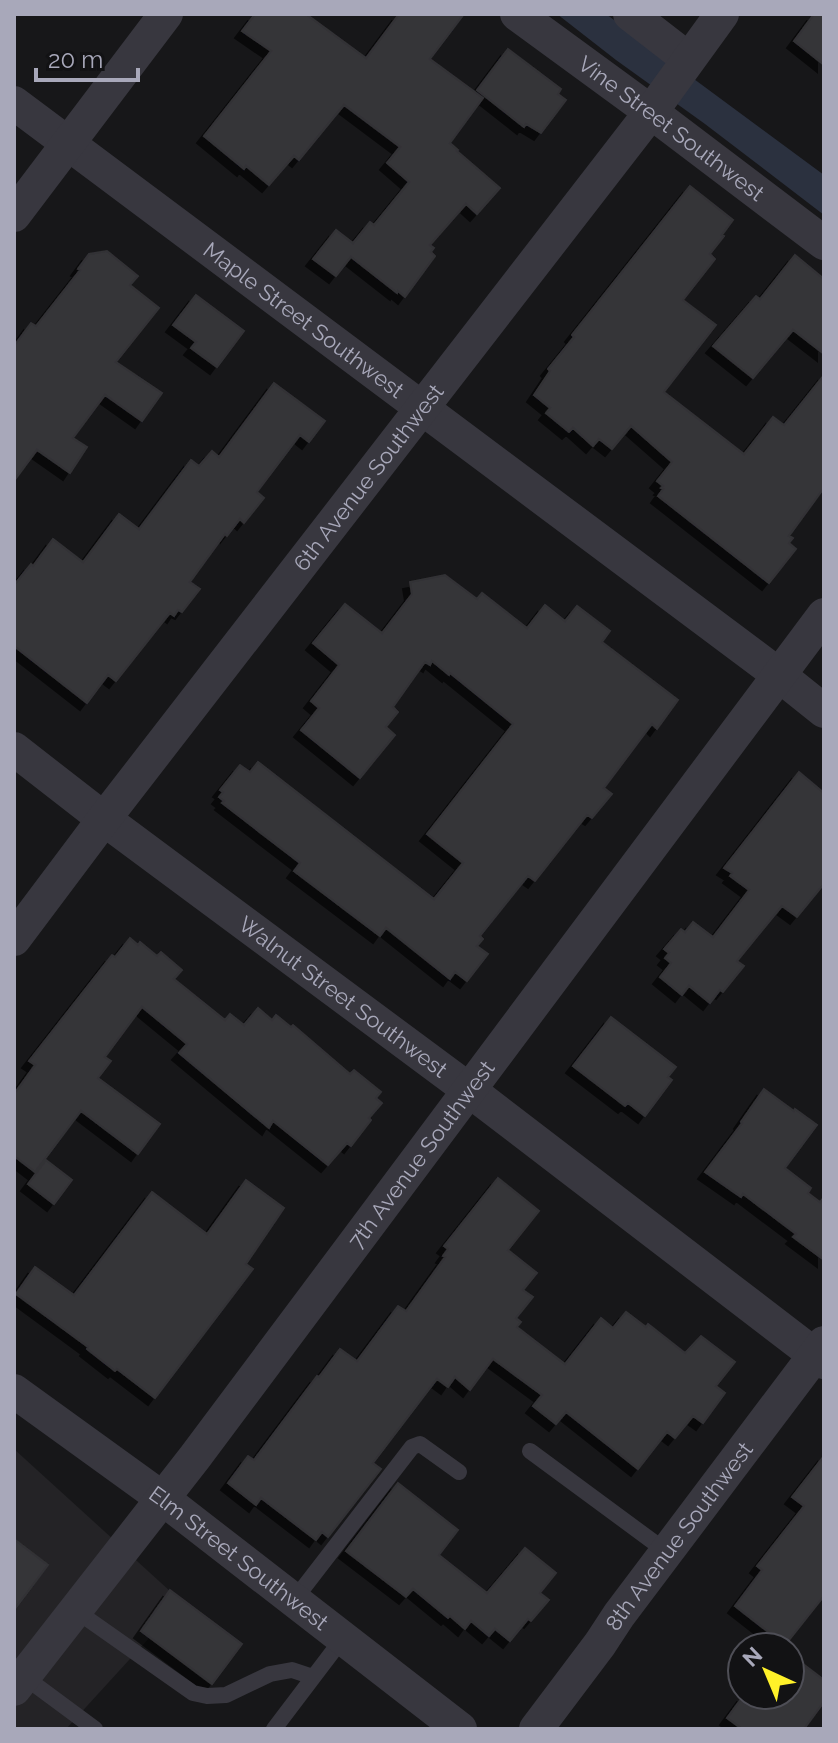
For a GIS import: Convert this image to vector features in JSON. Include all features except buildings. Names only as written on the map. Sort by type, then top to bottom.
[{"type":"street","points":[[14,215],[166,14]]},
{"type":"street","name":"Vine Street Southwest","points":[[517,14],[655,105],[824,243]]},
{"type":"street","points":[[630,14],[686,62]]},
{"type":"street","name":"6th Avenue Southwest","points":[[14,939],[722,14]]},
{"type":"street","name":"Maple Street Southwest","points":[[14,103],[423,407],[824,711]]},
{"type":"street","name":"7th Avenue Southwest","points":[[17,1679],[195,1457],[824,615]]},
{"type":"street","name":"Walnut Street Southwest","points":[[14,749],[821,1353]]},
{"type":"street","name":"8th Avenue Southwest","points":[[536,1729],[667,1552],[821,1353]]},
{"type":"street","name":"Elm Street Southwest","points":[[14,1391],[162,1498],[460,1729]]},
{"type":"lane","points":[[294,1600],[412,1447],[420,1444],[459,1472]]},
{"type":"lane","points":[[530,1451],[667,1552]]},
{"type":"lane","points":[[75,1610],[193,1693],[226,1695],[270,1674],[292,1670],[313,1677]]},
{"type":"lane","points":[[274,1729],[343,1638]]},
{"type":"lane","points":[[17,1679],[95,1729]]},
{"type":"shaded area","points":[[14,1449],[182,1602],[66,1729],[14,1729]]},
{"type":"water","points":[[557,14],[606,14],[824,175],[824,215],[616,60]]}]
